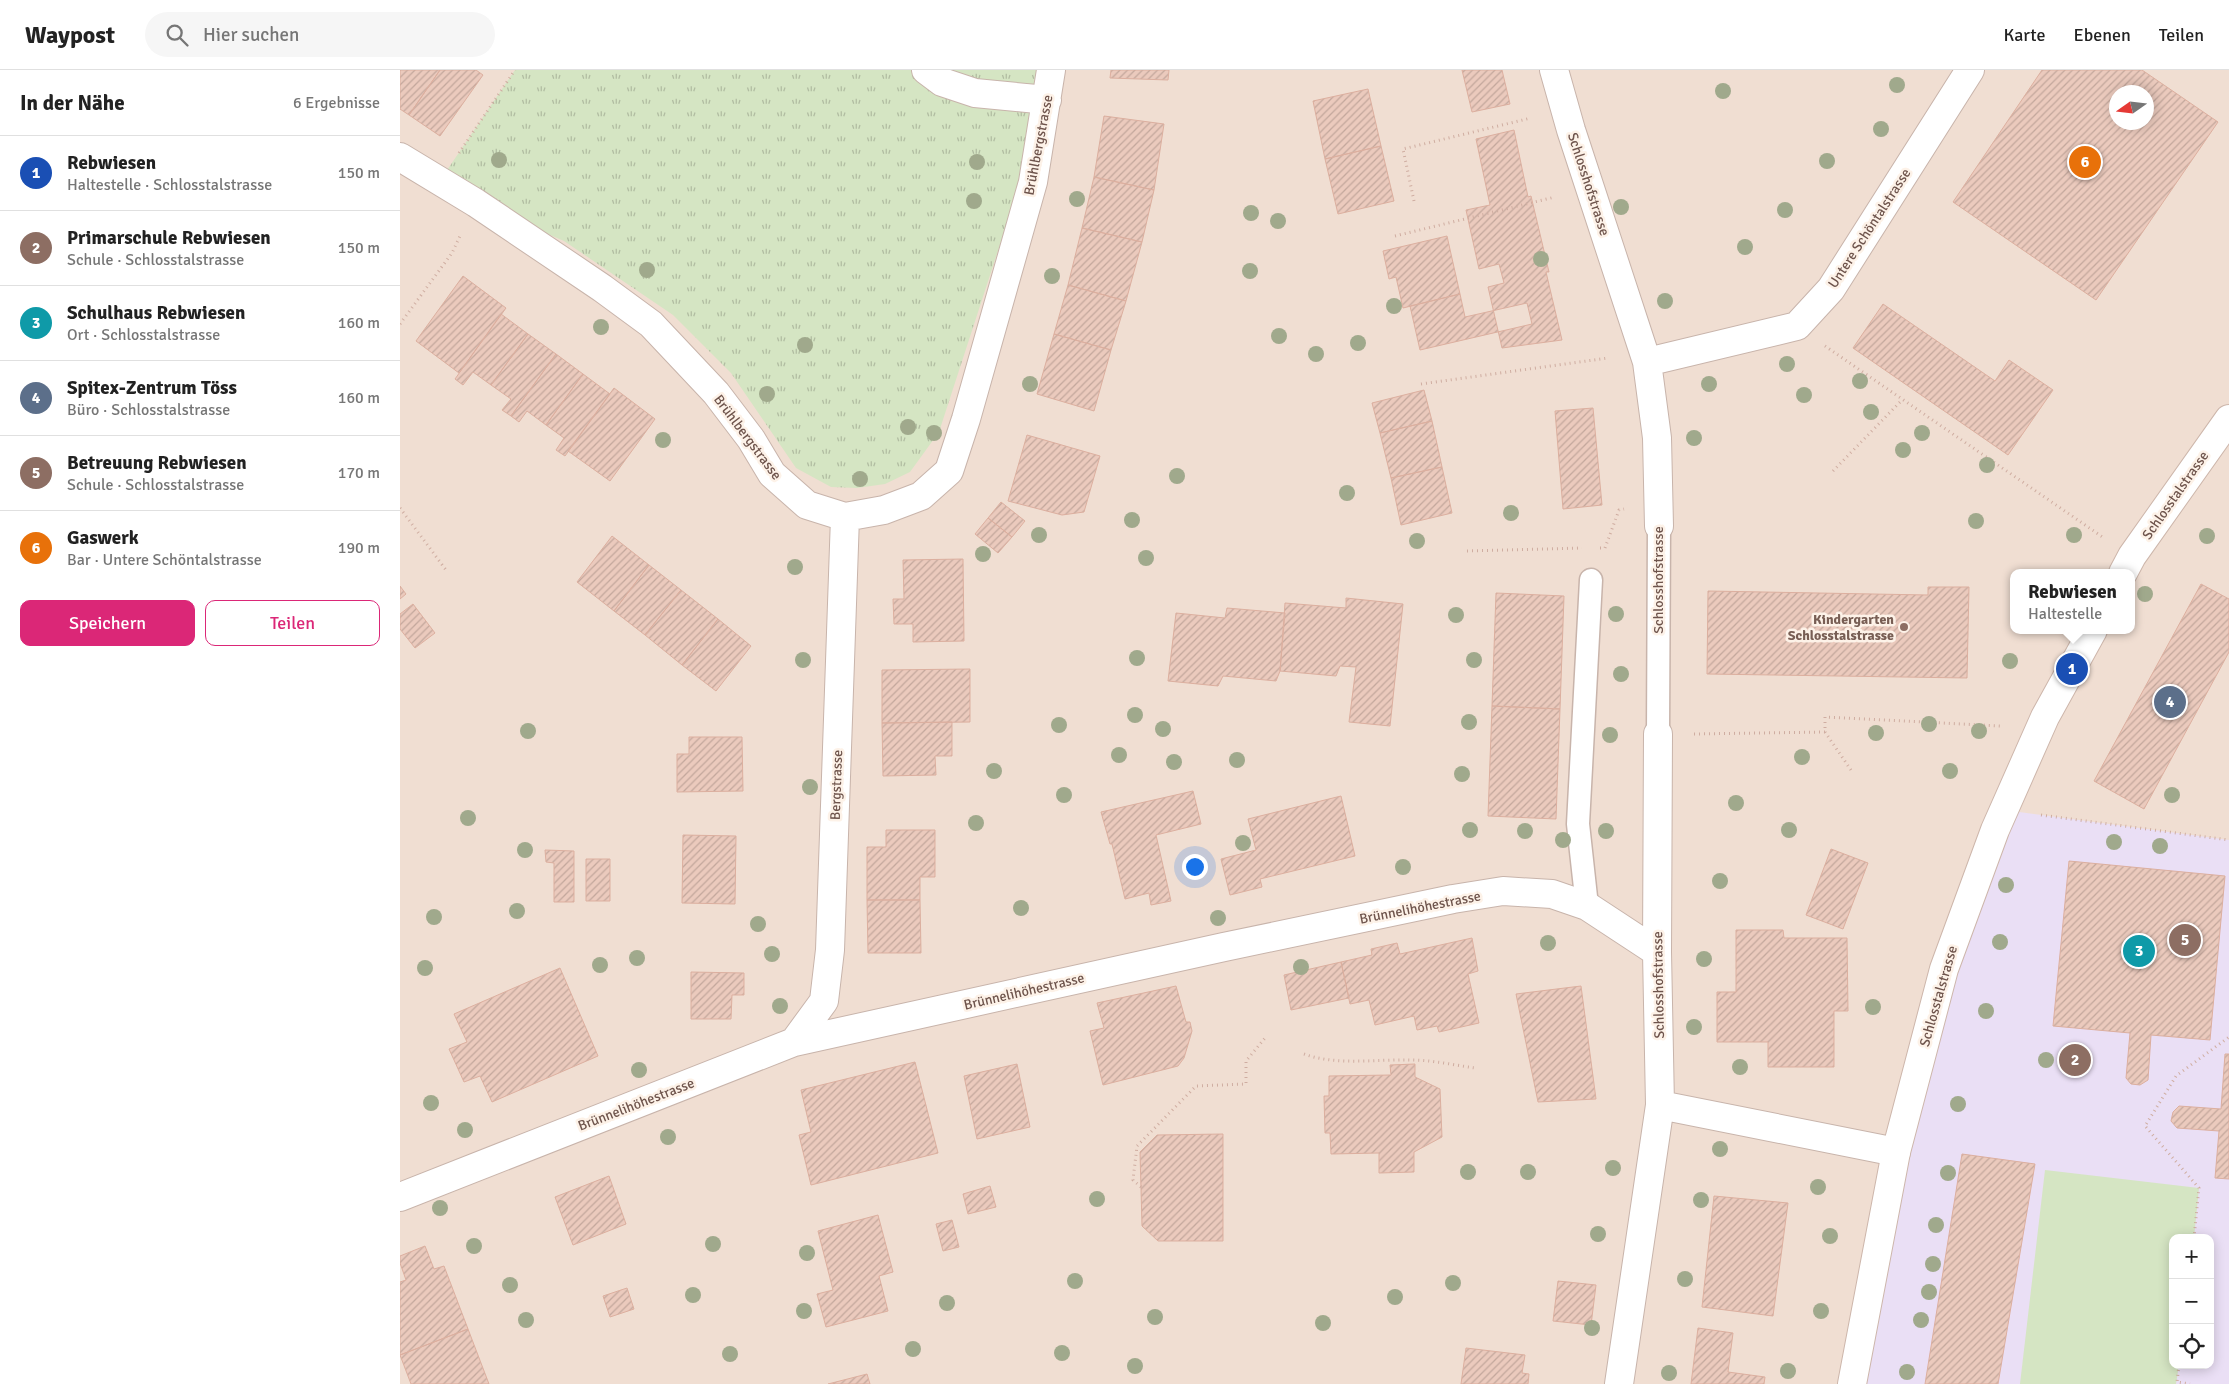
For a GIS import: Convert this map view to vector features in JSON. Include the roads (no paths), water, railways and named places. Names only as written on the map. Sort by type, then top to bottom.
[{"type":"street","points":[[926,70],[942,82],[975,93],[1047,100]]},
{"type":"street","name":"Brühlbergstrasse","points":[[400,157],[476,203],[602,288],[651,324],[716,393],[751,439],[772,474],[808,505],[845,517],[884,510],[921,496],[949,471],[966,418],[1032,182],[1051,70]]},
{"type":"street","name":"Schlosshofstrasse","points":[[1554,70],[1647,362],[1656,438],[1658,526]]},
{"type":"street","name":"Untere Schöntalstrasse","points":[[1647,362],[1796,326],[1831,289],[1970,70]]},
{"type":"street","name":"Schlosstalstrasse","points":[[2125,569],[2132,556],[2229,419]]},
{"type":"street","name":"Bergstrasse","points":[[794,1042],[824,1001],[830,950],[845,517]]},
{"type":"street","name":"Schlosstalstrasse","points":[[1852,1384],[1896,1152],[1944,969],[1995,830],[2046,718],[2090,634]]},
{"type":"street","name":"Schlosshofstrasse","points":[[1619,1384],[1660,1104],[1656,952],[1658,734]]},
{"type":"street","name":"Brünnelihöhestrasse","points":[[400,1198],[794,1042],[1224,947],[1454,899],[1503,891],[1552,894],[1587,906],[1656,952]]},
{"type":"street","points":[[1660,1104],[1896,1152]]},
{"type":"lane","name":"Schlosshofstrasse","points":[[1658,526],[1658,734]]},
{"type":"lane","points":[[1587,906],[1578,824],[1591,580]]},
{"type":"place","name":"Gaswerk","points":[[2085,162]]},
{"type":"place","name":"Kindergarten Schlosstalstrasse","points":[[1904,627]]},
{"type":"place","name":"Rebwiesen","points":[[2072,669]]},
{"type":"place","name":"Spitex-Zentrum Töss","points":[[2170,702]]},
{"type":"place","name":"Betreuung Rebwiesen","points":[[2185,940]]},
{"type":"place","name":"Schulhaus Rebwiesen","points":[[2139,951]]},
{"type":"place","name":"Primarschule Rebwiesen","points":[[2075,1060]]}]
